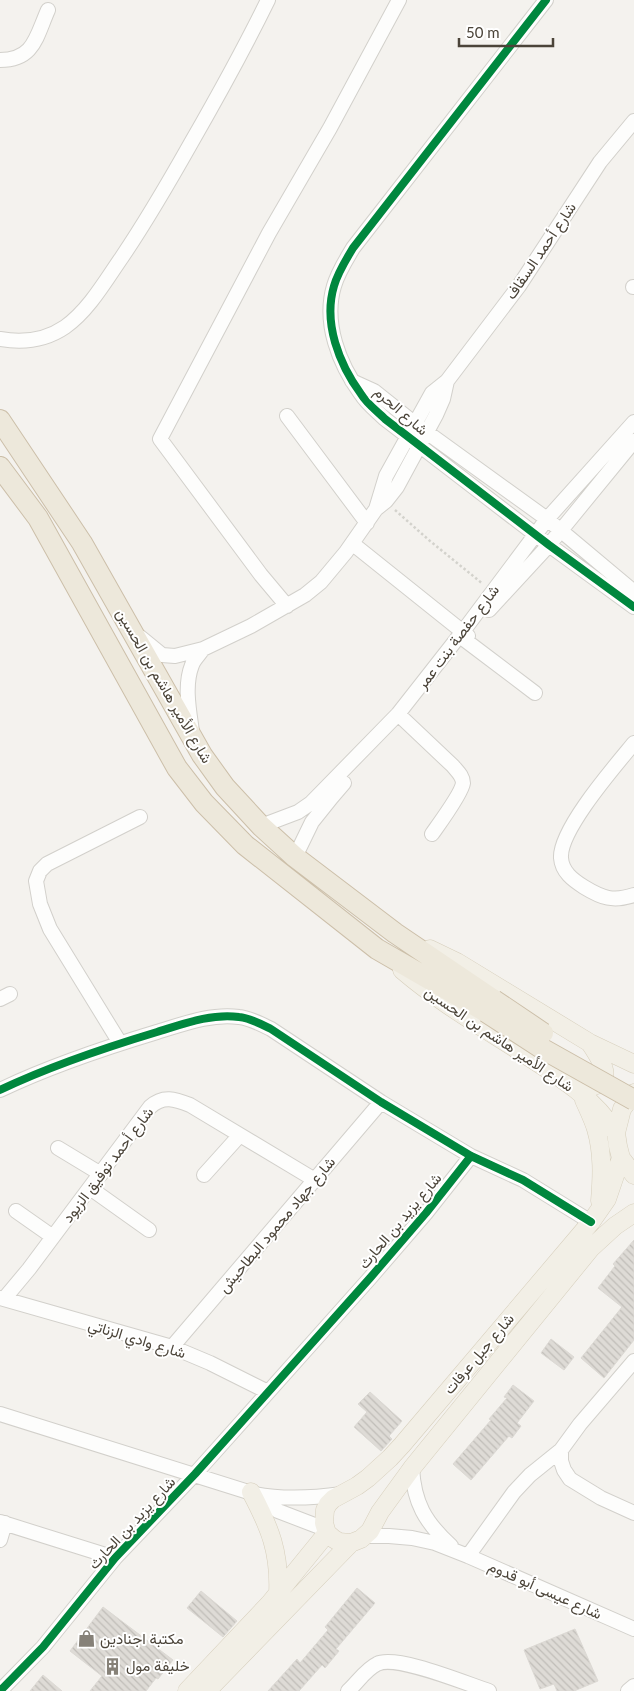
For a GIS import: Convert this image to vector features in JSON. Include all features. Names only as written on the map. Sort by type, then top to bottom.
[{"type":"highway","name":"شارع الأمير هاشم بن الحسين","points":[[0,420],[82,543],[202,756],[225,787],[261,826],[295,857],[490,1006],[543,1049],[634,1100]]},
{"type":"highway","name":"شارع الأمير هاشم بن الحسين","points":[[0,467],[38,518],[177,768],[204,803],[245,845],[377,949],[490,1006],[634,1084]]},
{"type":"main road","name":"شارع الأمير هاشم بن الحسين","points":[[395,933],[457,962],[590,1043],[634,1064]]},
{"type":"main road","name":"شارع الأمير هاشم بن الحسين","points":[[377,949],[428,992],[575,1089],[605,1116],[616,1133]]},
{"type":"main road","points":[[590,1043],[603,1065],[604,1078],[600,1084],[593,1087],[575,1089],[596,1127],[600,1148],[602,1178],[599,1209],[621,1204],[632,1214]]},
{"type":"main road","points":[[634,1093],[622,1109],[616,1133],[621,1158],[634,1176]]},
{"type":"main road","name":"شارع جبل عرفات","points":[[326,1531],[324,1516],[328,1504],[368,1478],[390,1458],[599,1209],[621,1158]]},
{"type":"main road","name":"شارع جبل عرفات","points":[[207,1691],[358,1540],[412,1468],[592,1248],[615,1226],[632,1214]]},
{"type":"main road","points":[[253,1493],[274,1543],[278,1568],[278,1594]]},
{"type":"main road","points":[[187,1691],[278,1594],[326,1531],[339,1542],[358,1540]]},
{"type":"street","points":[[0,339],[22,341],[53,334],[72,322],[87,305],[137,235],[159,198],[244,48],[268,0]]},
{"type":"street","points":[[287,606],[261,575],[160,439],[269,233],[330,128],[400,0]]},
{"type":"street","name":"شارع الحرم","points":[[546,0],[353,248],[339,273],[331,298],[333,338],[341,362],[368,402],[407,437],[536,533],[549,545],[631,597]]},
{"type":"street","points":[[0,60],[19,58],[25,54],[32,45],[48,10]]},
{"type":"street","name":"شارع أحمد السقاف","points":[[381,506],[386,476],[432,393],[447,381],[519,286],[600,162],[634,121]]},
{"type":"street","name":"شارع الحرم","points":[[352,380],[374,391],[414,423],[560,530],[631,597]]},
{"type":"street","name":"شارع أحمد السقاف","points":[[131,629],[162,655],[175,656],[203,649],[251,626],[305,595],[321,582],[353,544],[408,470],[443,399],[447,381]]},
{"type":"street","points":[[287,416],[367,523]]},
{"type":"street","name":"شارع حفصة بنت عمر","points":[[466,636],[493,592],[536,533],[634,422]]},
{"type":"street","name":"شارع حفصة بنت عمر","points":[[295,857],[312,822],[322,809],[401,717],[466,636],[549,545],[634,441]]},
{"type":"street","points":[[353,544],[535,692]]},
{"type":"street","points":[[193,740],[188,703],[189,681],[192,664],[203,649]]},
{"type":"street","points":[[401,717],[453,766],[461,775],[463,781],[458,795],[432,834]]},
{"type":"street","name":"شارع حفصة بنت عمر","points":[[261,826],[298,812],[311,803],[401,717]]},
{"type":"street","points":[[634,743],[606,777],[573,824],[564,843],[561,860],[571,878],[590,891],[608,899],[634,895]]},
{"type":"street","points":[[120,1044],[50,928],[40,904],[36,881],[40,871],[47,864],[140,817]]},
{"type":"street","points":[[0,1090],[34,1075],[120,1044],[190,1022],[216,1017],[239,1017],[256,1021],[271,1029],[381,1102],[471,1156],[523,1180],[599,1209]]},
{"type":"street","name":"شارع أحمد توفيق الزيود","points":[[2,1299],[53,1237],[150,1108],[162,1099],[178,1100],[190,1105],[315,1180]]},
{"type":"street","name":"شارع جهاد محمود البطاحيش","points":[[172,1347],[381,1102]]},
{"type":"street","points":[[204,1175],[240,1136]]},
{"type":"street","points":[[58,1148],[101,1174]]},
{"type":"street","name":"شارع يزيد بن الحارث","points":[[0,1691],[44,1646],[115,1558],[195,1474],[370,1278],[426,1213],[471,1156]]},
{"type":"street","points":[[90,1188],[149,1230]]},
{"type":"street","points":[[16,1210],[53,1237]]},
{"type":"street","name":"شارع وادي الزناتي","points":[[2,1299],[172,1347],[210,1363],[268,1392]]},
{"type":"street","points":[[462,1553],[530,1475],[561,1450],[580,1424],[634,1362]]},
{"type":"street","points":[[0,1414],[253,1493],[301,1498],[345,1493]]},
{"type":"street","points":[[561,1450],[561,1461],[570,1479],[601,1498],[634,1513]]},
{"type":"street","name":"شارع عيسى أبو قدوم","points":[[412,1468],[414,1489],[420,1509],[436,1533],[462,1553]]},
{"type":"street","points":[[253,1493],[278,1511],[326,1531]]},
{"type":"street","points":[[0,1540],[2,1523],[115,1558]]},
{"type":"street","name":"شارع عيسى أبو قدوم","points":[[358,1540],[389,1536],[412,1538],[435,1544],[462,1553],[634,1628]]},
{"type":"street","points":[[348,1691],[375,1665],[385,1661],[412,1666],[489,1691]]},
{"type":"street","points":[[628,1691],[634,1686]]},
{"type":"path","points":[[381,506],[430,541],[493,592]]},
{"type":"building","points":[[634,1240],[634,1340],[604,1378],[581,1358],[622,1307],[598,1288],[615,1266],[613,1264]]},
{"type":"building","points":[[551,1339],[574,1357],[564,1370],[541,1353]]},
{"type":"building","points":[[513,1385],[534,1401],[517,1423],[521,1426],[512,1438],[509,1436],[471,1480],[453,1464],[491,1420],[489,1419],[507,1398],[504,1397]]},
{"type":"building","points":[[370,1392],[402,1421],[389,1436],[392,1439],[381,1451],[354,1427],[367,1412],[358,1404]]},
{"type":"building","points":[[357,1588],[375,1603],[336,1649],[339,1651],[325,1668],[322,1665],[299,1691],[268,1691],[297,1659],[300,1663],[328,1630],[325,1627]]},
{"type":"building","points":[[201,1591],[237,1621],[223,1637],[187,1608]]},
{"type":"building","points":[[103,1607],[173,1660],[146,1691],[90,1691],[102,1676],[70,1651]]},
{"type":"building","points":[[575,1629],[598,1681],[574,1691],[557,1691],[554,1684],[540,1689],[524,1650]]},
{"type":"building","points":[[43,1675],[62,1691],[30,1691]]},
{"type":"cycle path","points":[[546,0],[353,248],[334,286],[330,314],[332,329],[340,356],[353,382],[363,398],[385,419],[549,545],[634,607]]},
{"type":"cycle path","points":[[0,1090],[77,1058],[177,1026],[208,1018],[229,1016],[243,1018],[255,1021],[271,1029],[381,1102],[471,1156],[523,1180],[591,1222]]},
{"type":"cycle path","points":[[0,1691],[43,1647],[115,1558],[195,1474],[370,1278],[426,1213],[471,1156]]},
{"type":"place","name":"مكتبة اجنادين","points":[[86,1639]]},
{"type":"place","name":"خليفة مول","points":[[112,1666]]}]
